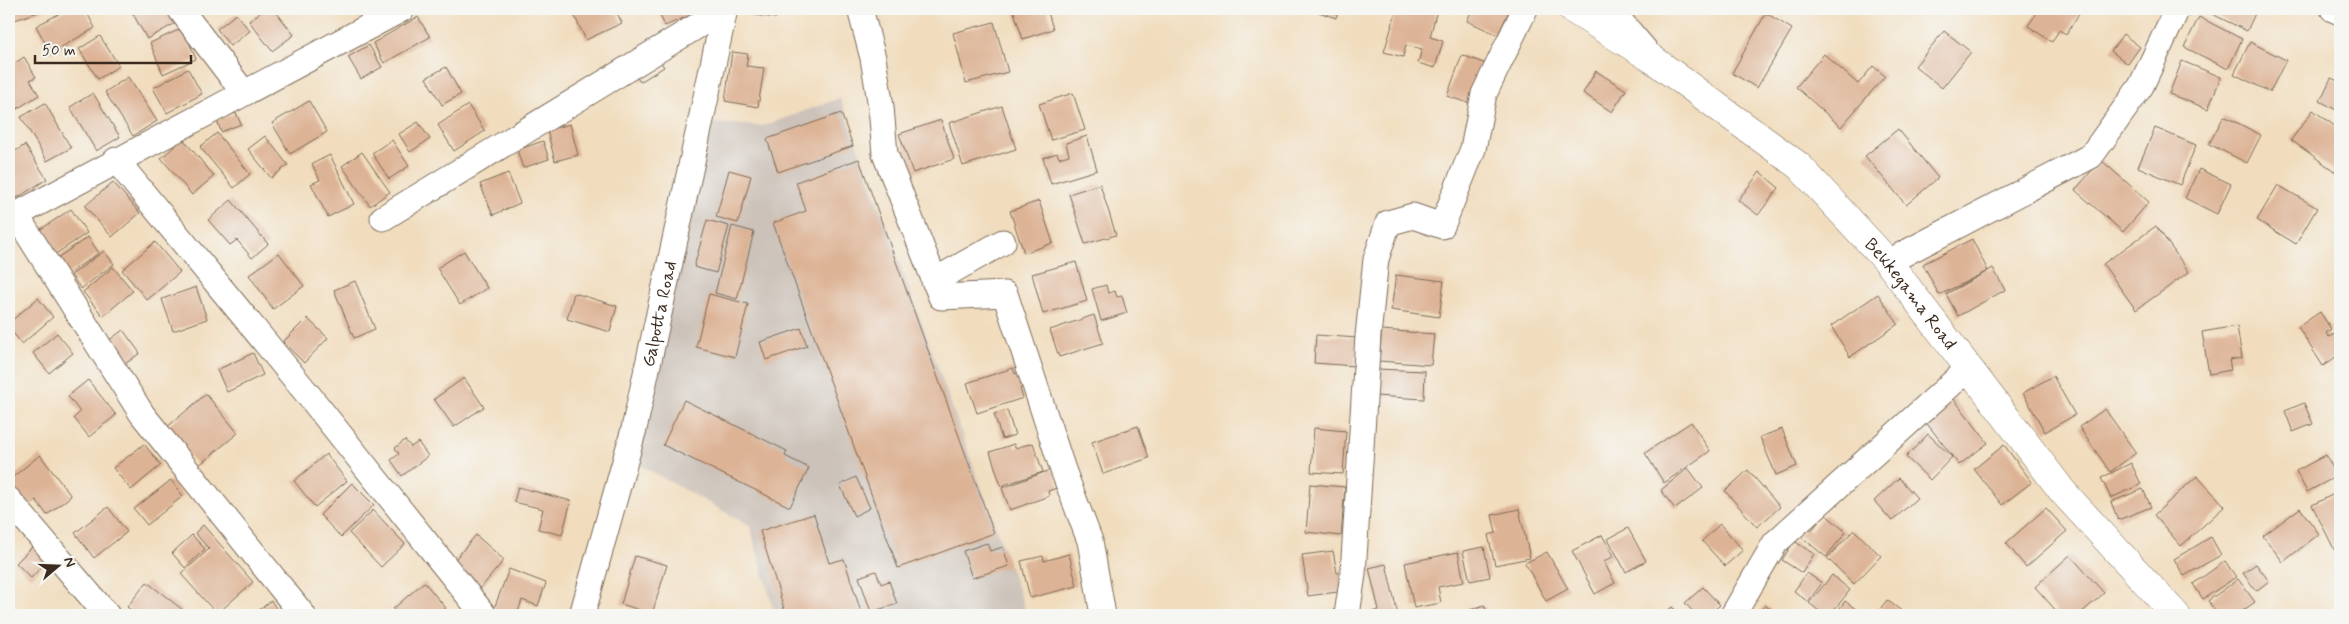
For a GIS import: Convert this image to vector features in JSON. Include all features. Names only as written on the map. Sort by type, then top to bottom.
[{"type":"street","points":[[180,9],[244,93]]},
{"type":"street","points":[[303,615],[142,414],[12,214],[402,9]]},
{"type":"street","points":[[384,218],[725,9]]},
{"type":"street","name":"Galpotta Road","points":[[582,615],[634,429],[725,9]]},
{"type":"street","points":[[860,9],[874,58],[885,154],[934,281],[941,297],[1005,294],[1063,470],[1090,541],[1103,615]]},
{"type":"street","points":[[1347,615],[1353,574],[1368,336],[1376,259],[1388,222],[1413,216],[1442,226],[1473,149],[1484,94],[1525,9]]},
{"type":"street","points":[[1572,9],[1651,58]]},
{"type":"street","name":"Bekkegama Road","points":[[1610,9],[1651,58],[1799,166],[1888,262],[2063,492],[2176,615]]},
{"type":"street","points":[[1888,262],[2091,156],[2140,86],[2177,9]]},
{"type":"street","points":[[2333,9],[2340,12]]},
{"type":"street","points":[[116,160],[310,397],[484,615]]},
{"type":"street","points":[[934,281],[1003,242]]},
{"type":"street","points":[[1734,615],[1775,543],[1968,369]]},
{"type":"street","points":[[9,500],[107,615]]},
{"type":"shaded area","points":[[840,98],[1027,615],[775,615],[750,526],[633,461],[712,123],[763,126]]},
{"type":"building","points":[[9,9],[47,9],[9,22]]},
{"type":"building","points":[[68,9],[85,9],[95,28],[51,53],[36,26]]},
{"type":"building","points":[[143,9],[168,9],[176,23],[147,39],[133,14]]},
{"type":"building","points":[[265,9],[274,9],[294,35],[272,51],[249,21]]},
{"type":"building","points":[[571,9],[615,9],[622,23],[586,40]]},
{"type":"building","points":[[657,9],[699,9],[700,11],[665,26]]},
{"type":"building","points":[[749,9],[777,9],[776,18],[748,14]]},
{"type":"building","points":[[1013,9],[1047,9],[1053,29],[1023,39]]},
{"type":"building","points":[[1310,9],[1339,9],[1336,18]]},
{"type":"building","points":[[1397,9],[1437,10],[1430,37],[1443,41],[1435,68],[1418,63],[1422,49],[1406,45],[1403,57],[1384,52]]},
{"type":"building","points":[[1472,9],[1510,9],[1498,35],[1467,21]]},
{"type":"building","points":[[2039,9],[2082,9],[2066,34],[2059,30],[2052,42],[2028,26]]},
{"type":"building","points":[[2209,9],[2257,9],[2247,31],[2208,12]]},
{"type":"building","points":[[1766,13],[1792,29],[1757,88],[1732,73]]},
{"type":"building","points":[[236,14],[250,31],[230,46],[217,29]]},
{"type":"building","points":[[418,17],[430,37],[384,63],[373,43]]},
{"type":"building","points":[[2199,17],[2242,39],[2228,69],[2184,47]]},
{"type":"building","points":[[994,22],[1008,72],[966,83],[953,33]]},
{"type":"building","points":[[183,28],[196,59],[163,74],[150,43]]},
{"type":"building","points":[[1944,31],[1971,52],[1942,88],[1915,66]]},
{"type":"building","points":[[2123,34],[2140,47],[2128,64],[2111,51]]},
{"type":"building","points":[[100,36],[119,66],[98,79],[79,49]]},
{"type":"building","points":[[2250,42],[2286,60],[2270,92],[2234,74]]},
{"type":"building","points":[[369,45],[382,67],[361,79],[348,57]]},
{"type":"building","points":[[732,52],[748,54],[746,66],[764,68],[758,107],[725,101]]},
{"type":"building","points":[[1824,54],[1858,84],[1873,66],[1885,76],[1841,127],[1796,87]]},
{"type":"building","points":[[1462,55],[1486,64],[1471,104],[1447,96]]},
{"type":"building","points":[[24,57],[36,77],[30,80],[39,95],[9,114],[9,67]]},
{"type":"building","points":[[657,57],[664,67],[640,82],[633,72]]},
{"type":"building","points":[[2182,61],[2221,77],[2208,109],[2169,94]]},
{"type":"building","points":[[446,67],[461,94],[442,105],[426,78]]},
{"type":"building","points":[[188,69],[202,94],[167,113],[153,88]]},
{"type":"building","points":[[1596,71],[1626,90],[1612,112],[1583,93]]},
{"type":"building","points":[[128,77],[157,121],[133,136],[105,92]]},
{"type":"building","points":[[2331,78],[2340,82],[2340,112],[2320,101]]},
{"type":"building","points":[[93,93],[120,137],[96,151],[70,107]]},
{"type":"building","points":[[1073,93],[1085,130],[1051,140],[1039,104]]},
{"type":"building","points":[[309,101],[327,132],[290,154],[272,123]]},
{"type":"building","points":[[45,103],[71,148],[47,161],[21,117]]},
{"type":"building","points":[[468,105],[485,131],[454,151],[438,125]]},
{"type":"building","points":[[1002,106],[1016,149],[963,166],[949,123]]},
{"type":"building","points":[[2313,110],[2340,130],[2340,168],[2337,173],[2291,140]]},
{"type":"building","points":[[236,113],[241,124],[221,132],[217,120]]},
{"type":"building","points":[[841,113],[853,146],[778,172],[767,139]]},
{"type":"building","points":[[2224,116],[2261,135],[2247,163],[2209,144]]},
{"type":"building","points":[[941,120],[954,159],[913,173],[899,134]]},
{"type":"building","points":[[418,122],[430,139],[410,152],[399,134]]},
{"type":"building","points":[[570,124],[578,155],[555,161],[547,130]]},
{"type":"building","points":[[2155,128],[2196,145],[2180,185],[2138,167]]},
{"type":"building","points":[[1898,129],[1938,178],[1906,205],[1865,156]]},
{"type":"building","points":[[217,133],[250,174],[234,188],[200,147]]},
{"type":"building","points":[[265,136],[288,165],[271,178],[248,149]]},
{"type":"building","points":[[1087,136],[1097,170],[1051,184],[1043,158],[1057,153],[1059,158],[1069,155],[1066,143]]},
{"type":"building","points":[[183,139],[214,176],[192,195],[161,158]]},
{"type":"building","points":[[392,140],[409,166],[389,179],[372,153]]},
{"type":"building","points":[[543,141],[549,159],[523,168],[517,150]]},
{"type":"building","points":[[25,145],[47,179],[17,198],[9,185],[9,155]]},
{"type":"building","points":[[362,152],[390,192],[370,206],[342,166]]},
{"type":"building","points":[[330,155],[354,204],[328,217],[311,184],[320,180],[312,164]]},
{"type":"building","points":[[859,159],[994,533],[898,568],[773,223],[806,211],[796,182]]},
{"type":"building","points":[[2101,160],[2149,202],[2123,232],[2075,190]]},
{"type":"building","points":[[2199,169],[2231,184],[2217,214],[2185,198]]},
{"type":"building","points":[[729,170],[751,176],[738,223],[716,217]]},
{"type":"building","points":[[1760,172],[1779,188],[1758,215],[1738,200]]},
{"type":"building","points":[[508,173],[520,203],[493,215],[480,184]]},
{"type":"building","points":[[113,182],[140,213],[112,237],[85,206]]},
{"type":"building","points":[[1100,184],[1116,235],[1085,244],[1069,194]]},
{"type":"building","points":[[2278,185],[2317,208],[2296,244],[2257,220]]},
{"type":"building","points":[[231,200],[268,244],[252,258],[237,240],[230,245],[208,220]]},
{"type":"building","points":[[1039,201],[1053,243],[1024,253],[1010,211]]},
{"type":"building","points":[[71,209],[87,233],[54,255],[38,231]]},
{"type":"building","points":[[707,220],[729,226],[716,273],[694,267]]},
{"type":"building","points":[[732,226],[754,232],[737,299],[715,293]]},
{"type":"building","points":[[2156,226],[2189,272],[2136,310],[2103,264]]},
{"type":"building","points":[[88,237],[99,253],[68,274],[57,258]]},
{"type":"building","points":[[1972,239],[1988,271],[1939,295],[1923,264]]},
{"type":"building","points":[[155,242],[180,272],[147,300],[122,270]]},
{"type":"building","points":[[104,251],[114,264],[81,289],[71,275]]},
{"type":"building","points":[[464,251],[487,288],[460,305],[437,268]]},
{"type":"building","points":[[279,253],[304,286],[273,309],[249,275]]},
{"type":"building","points":[[1076,262],[1087,301],[1043,314],[1032,274]]},
{"type":"building","points":[[113,267],[133,291],[103,316],[83,292]]},
{"type":"building","points":[[1993,268],[2005,290],[1958,316],[1946,294]]},
{"type":"building","points":[[1396,275],[1444,281],[1439,317],[1391,310]]},
{"type":"building","points":[[355,281],[375,329],[354,338],[334,290]]},
{"type":"building","points":[[1106,285],[1108,293],[1115,291],[1117,297],[1122,296],[1127,313],[1101,321],[1092,289]]},
{"type":"building","points":[[196,287],[207,319],[173,331],[162,299]]},
{"type":"building","points":[[574,293],[617,306],[610,332],[567,319]]},
{"type":"building","points":[[709,294],[748,304],[735,357],[696,347]]},
{"type":"building","points":[[1878,294],[1898,324],[1850,357],[1831,326]]},
{"type":"building","points":[[38,298],[53,317],[22,344],[9,328],[9,323]]},
{"type":"building","points":[[2320,312],[2331,329],[2326,333],[2329,337],[2336,333],[2340,340],[2340,354],[2323,366],[2298,327]]},
{"type":"building","points":[[1094,315],[1103,343],[1059,357],[1050,330]]},
{"type":"building","points":[[307,318],[328,338],[304,363],[283,342]]},
{"type":"building","points":[[2237,326],[2242,358],[2229,360],[2231,370],[2209,374],[2202,332]]},
{"type":"building","points":[[801,328],[807,346],[766,360],[760,342]]},
{"type":"building","points":[[123,330],[140,353],[121,367],[104,344]]},
{"type":"building","points":[[1382,330],[1434,334],[1431,365],[1379,361]]},
{"type":"building","points":[[57,333],[73,353],[49,373],[33,353]]},
{"type":"building","points":[[1316,335],[1357,338],[1355,366],[1314,363]]},
{"type":"building","points":[[253,353],[263,375],[227,392],[217,370]]},
{"type":"building","points":[[1013,368],[1015,374],[1021,371],[1027,386],[1020,388],[1023,398],[977,413],[967,383]]},
{"type":"building","points":[[1376,369],[1425,371],[1424,399],[1375,396]]},
{"type":"building","points":[[2053,376],[2075,415],[2045,432],[2023,393]]},
{"type":"building","points":[[464,378],[484,407],[454,427],[434,399]]},
{"type":"building","points":[[88,380],[116,415],[89,437],[74,418],[80,412],[68,396]]},
{"type":"building","points":[[206,394],[238,433],[198,466],[166,428]]},
{"type":"building","points":[[1954,399],[1988,443],[1959,465],[1925,421]]},
{"type":"building","points":[[684,400],[787,451],[785,456],[809,468],[790,507],[663,445]]},
{"type":"building","points":[[2304,403],[2313,424],[2293,432],[2285,411]]},
{"type":"building","points":[[2105,409],[2136,453],[2110,472],[2079,427]]},
{"type":"building","points":[[1007,410],[1015,435],[1002,439],[994,414]]},
{"type":"building","points":[[1691,422],[1710,451],[1664,483],[1645,453]]},
{"type":"building","points":[[1138,426],[1149,458],[1103,474],[1092,442]]},
{"type":"building","points":[[1314,428],[1346,431],[1343,474],[1311,472]]},
{"type":"building","points":[[1782,429],[1797,466],[1776,475],[1760,437]]},
{"type":"building","points":[[1928,434],[1952,457],[1930,480],[1906,457]]},
{"type":"building","points":[[405,440],[411,447],[418,442],[428,456],[402,476],[391,460],[399,454],[395,448]]},
{"type":"building","points":[[1033,443],[1043,472],[1001,486],[990,452],[1014,444],[1015,448]]},
{"type":"building","points":[[144,444],[161,465],[131,490],[113,468]]},
{"type":"building","points":[[2004,445],[2032,482],[2002,505],[1974,469]]},
{"type":"building","points":[[326,454],[347,481],[315,507],[294,481]]},
{"type":"building","points":[[40,455],[71,496],[47,515],[36,500],[26,508],[9,485],[9,480]]},
{"type":"building","points":[[2326,455],[2337,476],[2307,492],[2296,471]]},
{"type":"building","points":[[2131,463],[2141,484],[2111,498],[2101,478]]},
{"type":"building","points":[[1688,468],[1703,488],[1675,509],[1661,490]]},
{"type":"building","points":[[1053,469],[1060,487],[1048,491],[1049,496],[1010,510],[1002,488]]},
{"type":"building","points":[[1748,470],[1780,507],[1757,527],[1725,491]]},
{"type":"building","points":[[2197,476],[2225,506],[2181,546],[2154,515]]},
{"type":"building","points":[[856,477],[870,508],[854,516],[840,485]]},
{"type":"building","points":[[1899,478],[1917,498],[1892,521],[1874,501]]},
{"type":"building","points":[[171,480],[183,496],[147,525],[134,509]]},
{"type":"building","points":[[352,483],[374,505],[341,537],[320,515]]},
{"type":"building","points":[[1310,484],[1345,487],[1341,536],[1306,532]]},
{"type":"building","points":[[518,487],[571,501],[562,535],[538,529],[543,509],[514,502]]},
{"type":"building","points":[[2143,489],[2151,507],[2118,520],[2111,502]]},
{"type":"building","points":[[2340,491],[2340,548],[2335,551],[2312,505]]},
{"type":"building","points":[[108,507],[127,532],[94,558],[75,533]]},
{"type":"building","points":[[2046,508],[2067,531],[2026,567],[2006,543]]},
{"type":"building","points":[[2300,508],[2319,534],[2283,562],[2263,536]]},
{"type":"building","points":[[1519,509],[1530,558],[1495,565],[1488,535],[1496,533],[1492,515]]},
{"type":"building","points":[[373,510],[405,544],[381,567],[349,533]]},
{"type":"building","points":[[814,514],[829,563],[844,559],[862,615],[786,615],[760,531]]},
{"type":"building","points":[[1825,514],[1846,532],[1826,557],[1799,535],[1806,527],[1811,531]]},
{"type":"building","points":[[1720,524],[1743,550],[1725,566],[1702,541]]},
{"type":"building","points":[[203,525],[253,582],[217,614],[181,574],[209,549],[195,533]]},
{"type":"building","points":[[1628,528],[1646,561],[1626,572],[1608,539]]},
{"type":"building","points":[[1854,530],[1881,556],[1854,584],[1827,558]]},
{"type":"building","points":[[192,535],[205,549],[185,568],[172,553]]},
{"type":"building","points":[[476,535],[504,560],[480,589],[451,564]]},
{"type":"building","points":[[1602,535],[1614,556],[1604,562],[1615,583],[1595,594],[1572,551]]},
{"type":"building","points":[[2211,537],[2221,555],[2184,576],[2174,559]]},
{"type":"building","points":[[1794,541],[1814,554],[1802,573],[1782,560]]},
{"type":"building","points":[[987,543],[990,551],[1003,547],[1009,566],[972,578],[963,551]]},
{"type":"building","points":[[35,544],[49,559],[31,578],[16,563]]},
{"type":"building","points":[[1484,547],[1490,577],[1470,581],[1463,551]]},
{"type":"building","points":[[1333,551],[1337,573],[1342,572],[1345,591],[1308,596],[1302,555]]},
{"type":"building","points":[[1458,552],[1464,582],[1438,587],[1441,603],[1414,608],[1405,563]]},
{"type":"building","points":[[1547,552],[1568,589],[1546,601],[1525,563]]},
{"type":"building","points":[[1069,554],[1077,586],[1030,598],[1021,561],[1043,556],[1044,561]]},
{"type":"building","points":[[2070,555],[2104,593],[2079,615],[2060,615],[2035,587]]},
{"type":"building","points":[[635,556],[667,565],[652,614],[621,604]]},
{"type":"building","points":[[2225,561],[2236,577],[2203,599],[2193,584]]},
{"type":"building","points":[[1386,564],[1398,615],[1361,615],[1379,610],[1369,568]]},
{"type":"building","points":[[2256,564],[2269,581],[2256,591],[2243,573]]},
{"type":"building","points":[[509,569],[546,583],[538,606],[522,600],[517,615],[492,614]]},
{"type":"building","points":[[876,571],[881,584],[889,581],[897,604],[871,612],[859,577]]},
{"type":"building","points":[[1807,573],[1822,583],[1808,602],[1794,591]]},
{"type":"building","points":[[1832,575],[1850,590],[1830,615],[1824,615],[1809,603]]},
{"type":"building","points":[[2238,579],[2255,602],[2237,615],[2218,615],[2208,601]]},
{"type":"building","points":[[147,582],[183,610],[179,615],[137,615],[127,607]]},
{"type":"building","points":[[424,582],[446,608],[437,615],[399,615],[393,609]]},
{"type":"building","points":[[1703,587],[1720,605],[1708,615],[1696,615],[1685,603]]},
{"type":"building","points":[[1887,600],[1907,615],[1880,615],[1877,613]]},
{"type":"building","points":[[271,601],[281,615],[252,615]]},
{"type":"building","points":[[1845,601],[1864,615],[1835,615]]},
{"type":"building","points":[[1484,605],[1488,615],[1456,615]]},
{"type":"building","points":[[1765,605],[1778,615],[1757,615]]},
{"type":"building","points":[[1672,607],[1680,615],[1663,615]]},
{"type":"building","points":[[1331,612],[1331,615],[1294,615],[1294,613]]}]
